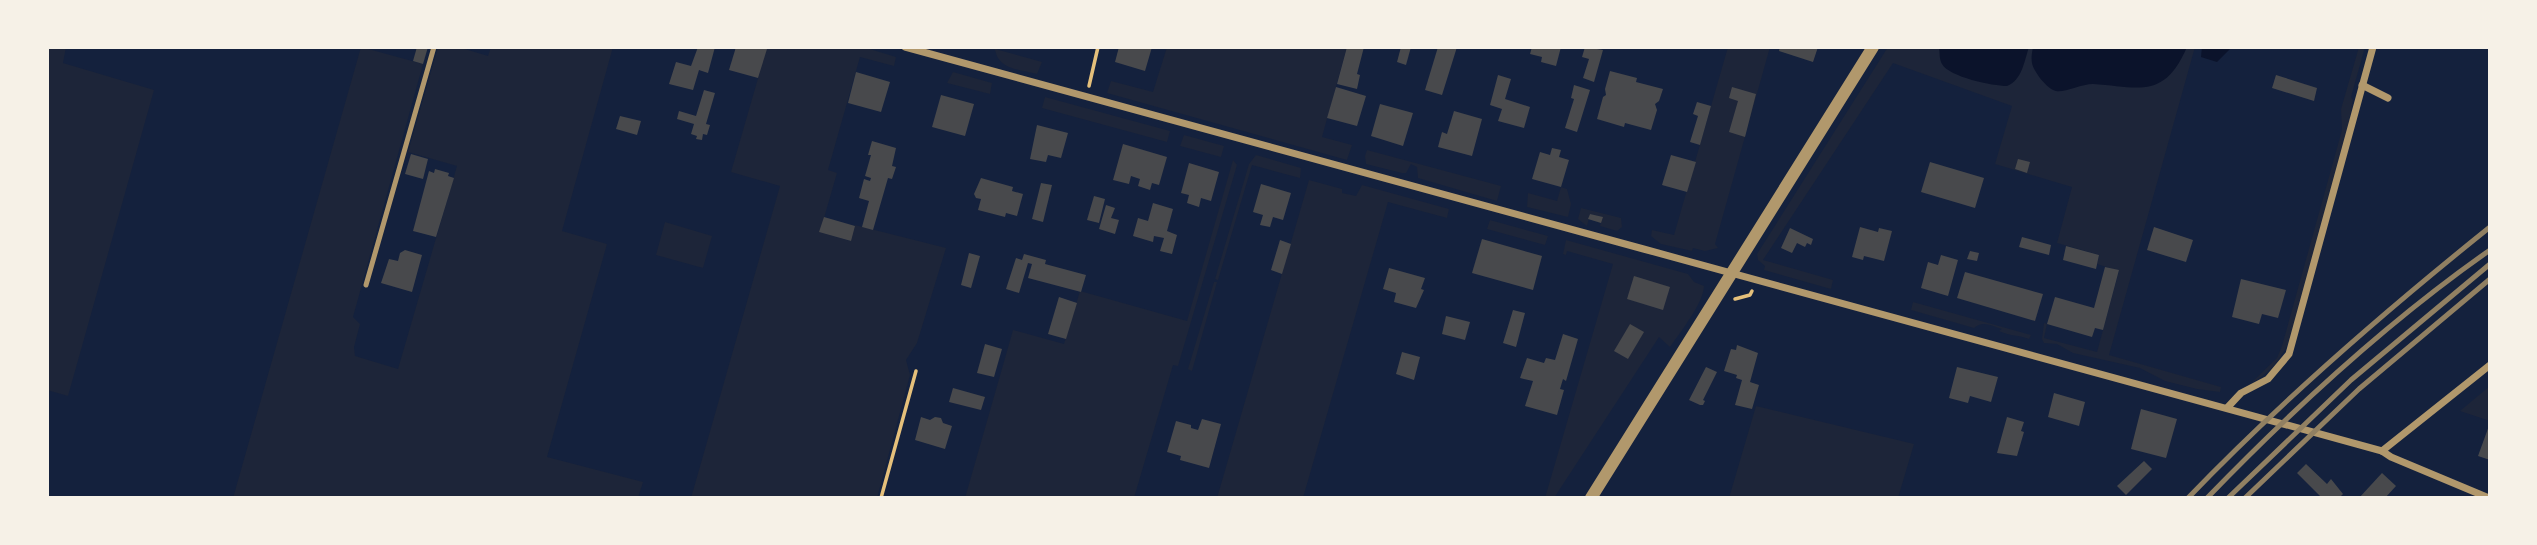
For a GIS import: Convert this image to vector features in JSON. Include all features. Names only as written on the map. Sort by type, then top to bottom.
[{"type":"street","points":[[905,47],[2382,451],[2489,498]]},
{"type":"street","points":[[1591,498],[1873,47]]},
{"type":"street","points":[[2227,408],[2241,394],[2268,379],[2289,354],[2373,47]]},
{"type":"street","points":[[2362,85],[2388,98]]},
{"type":"street","points":[[2382,451],[2490,365]]},
{"type":"lane","points":[[366,285],[434,47]]},
{"type":"path","points":[[1086,96],[1098,47]]},
{"type":"path","points":[[881,498],[916,371]]},
{"type":"shaded area","points":[[47,47],[66,47],[63,63],[154,90],[68,396],[47,390]]},
{"type":"shaded area","points":[[361,47],[423,64],[353,317],[360,324],[354,347],[355,356],[398,369],[457,166],[408,152],[438,47],[458,47],[488,56],[491,47],[613,47],[562,231],[607,244],[547,457],[643,482],[638,498],[233,498]]},
{"type":"shaded area","points":[[767,47],[863,47],[896,57],[894,66],[860,57],[828,170],[837,173],[820,232],[850,241],[855,225],[946,248],[917,343],[906,360],[910,375],[877,498],[691,498],[780,186],[731,172]]},
{"type":"shaded area","points":[[1167,47],[1347,47],[1322,137],[1352,145],[1347,160],[1107,93],[1111,81],[1153,92]]},
{"type":"shaded area","points":[[1728,47],[1770,47],[1715,244],[1718,248],[1705,251],[1693,248],[1692,251],[1661,244],[1651,236],[1652,230],[1674,235]]},
{"type":"shaded area","points":[[1888,47],[2195,47],[2109,355],[2221,387],[2220,392],[2165,381],[2140,368],[2073,353],[2057,344],[2044,343],[2042,339],[2044,323],[2047,324],[2044,338],[2097,352],[2119,271],[2097,264],[2099,255],[2057,243],[2072,187],[1995,164],[2012,106],[1893,63],[1763,260],[1833,280],[1831,289],[1764,270],[1765,266],[1758,260],[1757,254]]},
{"type":"shaded area","points":[[1939,47],[2029,47],[2019,75],[2007,86],[1962,77],[1946,69],[1940,58]]},
{"type":"shaded area","points":[[2033,47],[2187,47],[2169,76],[2159,83],[2137,88],[2093,84],[2059,91],[2049,87],[2035,71],[2032,61]]},
{"type":"shaded area","points":[[2202,47],[2232,47],[2217,62],[2201,57]]},
{"type":"shaded area","points":[[2359,47],[2365,47],[2351,97],[2353,100],[2349,121],[2288,344],[2272,367],[2251,383],[2277,358],[2282,346],[2342,130],[2341,109]]},
{"type":"shaded area","points":[[995,49],[1042,62],[1037,74],[1005,65],[1000,61]]},
{"type":"shaded area","points":[[953,72],[992,83],[990,94],[947,83]]},
{"type":"shaded area","points":[[1045,97],[1170,131],[1167,142],[1042,108]]},
{"type":"shaded area","points":[[1184,135],[1224,146],[1221,157],[1180,146]]},
{"type":"shaded area","points":[[1367,150],[1501,186],[1497,201],[1418,178],[1417,167],[1411,164],[1406,173],[1402,173],[1366,164]]},
{"type":"shaded area","points":[[1256,155],[1301,168],[1300,178],[1252,165],[1218,280],[1215,279],[1249,164]]},
{"type":"shaded area","points":[[1233,160],[1237,165],[1178,366],[1173,365],[1134,498],[965,498],[1013,330],[1064,344],[1080,291],[1187,321]]},
{"type":"shaded area","points":[[1309,180],[1342,189],[1342,193],[1356,196],[1362,185],[1449,209],[1447,218],[1388,202],[1303,498],[1217,498]]},
{"type":"shaded area","points":[[1561,187],[1567,189],[1571,204],[1568,217],[1527,207],[1528,193],[1557,201]]},
{"type":"shaded area","points":[[1581,208],[1621,218],[1622,227],[1617,231],[1600,226],[1602,217],[1590,214],[1587,226],[1578,219]]},
{"type":"shaded area","points":[[1490,220],[1548,236],[1545,245],[1487,229]]},
{"type":"shaded area","points":[[665,222],[712,236],[703,268],[656,255]]},
{"type":"shaded area","points":[[1566,240],[1688,274],[1694,282],[1704,286],[1696,309],[1670,347],[1659,337],[1554,498],[1545,498],[1613,264],[1567,251],[1566,255],[1563,254]]},
{"type":"shaded area","points":[[1214,282],[1217,282],[1192,371],[1188,369]]},
{"type":"shaded area","points":[[1913,302],[2031,335],[2029,339],[2006,334],[1999,331],[2002,329],[1987,324],[1974,328],[1911,310]]},
{"type":"shaded area","points":[[2490,386],[2490,421],[2460,411]]},
{"type":"shaded area","points":[[1756,406],[1914,444],[1898,498],[1729,498]]},
{"type":"building","points":[[417,47],[428,47],[423,64],[413,61]]},
{"type":"building","points":[[698,47],[715,47],[708,73],[699,70],[693,90],[669,84],[676,62],[691,66]]},
{"type":"building","points":[[736,47],[767,49],[758,78],[729,70]]},
{"type":"building","points":[[1119,47],[1152,47],[1145,71],[1115,62]]},
{"type":"building","points":[[1347,47],[1364,47],[1357,74],[1360,75],[1357,89],[1337,84]]},
{"type":"building","points":[[1401,47],[1411,47],[1406,65],[1397,62]]},
{"type":"building","points":[[1438,47],[1457,47],[1442,95],[1425,90]]},
{"type":"building","points":[[1532,47],[1561,47],[1556,66],[1541,62],[1542,57],[1530,54]]},
{"type":"building","points":[[1585,47],[1603,50],[1594,82],[1583,78],[1589,59],[1582,57]]},
{"type":"building","points":[[1780,47],[1818,47],[1813,62],[1779,51]]},
{"type":"building","points":[[1610,71],[1663,89],[1659,101],[1655,104],[1657,110],[1651,130],[1625,123],[1624,127],[1597,119],[1603,97],[1606,95]]},
{"type":"building","points":[[856,72],[890,82],[881,112],[848,103]]},
{"type":"building","points":[[1498,75],[1511,79],[1505,99],[1530,107],[1524,128],[1498,121],[1502,109],[1490,105]]},
{"type":"building","points":[[2276,75],[2317,88],[2314,101],[2272,88]]},
{"type":"building","points":[[1574,85],[1590,90],[1577,132],[1565,128],[1574,99],[1571,98]]},
{"type":"building","points":[[1336,87],[1366,96],[1357,126],[1327,118]]},
{"type":"building","points":[[1732,87],[1756,94],[1745,137],[1729,132],[1738,101],[1729,98]]},
{"type":"building","points":[[704,90],[715,93],[706,124],[710,125],[702,140],[691,134],[694,124],[677,119],[679,111],[696,116]]},
{"type":"building","points":[[941,95],[974,104],[965,136],[932,127]]},
{"type":"building","points":[[1697,102],[1711,106],[1700,145],[1690,142],[1698,116],[1693,114]]},
{"type":"building","points":[[1380,104],[1413,113],[1403,146],[1371,136]]},
{"type":"building","points":[[1454,111],[1482,119],[1472,156],[1438,147],[1442,132],[1447,134]]},
{"type":"building","points":[[620,116],[641,121],[637,135],[616,129]]},
{"type":"building","points":[[1037,125],[1068,133],[1061,158],[1048,155],[1046,162],[1030,159]]},
{"type":"building","points":[[872,141],[896,148],[892,166],[896,167],[892,179],[888,178],[873,230],[862,227],[869,201],[859,198],[864,179],[870,181],[871,178],[865,176]]},
{"type":"building","points":[[1123,144],[1167,157],[1159,185],[1152,183],[1150,190],[1138,186],[1140,179],[1131,176],[1129,184],[1113,180]]},
{"type":"building","points":[[1552,148],[1561,150],[1559,157],[1569,160],[1561,187],[1532,179],[1540,152],[1550,155]]},
{"type":"building","points":[[411,154],[428,159],[423,179],[405,174]]},
{"type":"building","points":[[1671,155],[1696,162],[1687,192],[1662,185]]},
{"type":"building","points":[[2018,159],[2030,162],[2027,173],[2015,169]]},
{"type":"building","points":[[1930,162],[1984,178],[1975,208],[1921,192]]},
{"type":"building","points":[[1189,163],[1219,172],[1211,201],[1201,198],[1199,207],[1187,203],[1189,195],[1181,193]]},
{"type":"building","points":[[435,169],[449,173],[448,176],[454,178],[436,237],[413,231],[429,171],[434,173]]},
{"type":"building","points":[[981,178],[1013,187],[1012,191],[1023,194],[1017,216],[1006,213],[1005,217],[978,210],[981,199],[974,194]]},
{"type":"building","points":[[1041,183],[1052,185],[1043,222],[1032,219]]},
{"type":"building","points":[[1261,184],[1291,193],[1283,220],[1273,217],[1270,227],[1260,225],[1263,215],[1253,212]]},
{"type":"building","points":[[1094,196],[1105,199],[1099,223],[1087,220]]},
{"type":"building","points":[[1153,203],[1173,209],[1167,231],[1177,235],[1172,254],[1160,251],[1164,238],[1154,236],[1153,242],[1133,236],[1138,218],[1148,221]]},
{"type":"building","points":[[1106,205],[1115,208],[1111,218],[1119,220],[1115,234],[1099,229]]},
{"type":"building","points":[[1590,214],[1603,217],[1601,223],[1588,219]]},
{"type":"building","points":[[824,217],[855,226],[851,241],[819,232]]},
{"type":"building","points":[[1860,227],[1878,232],[1879,228],[1892,231],[1884,261],[1864,256],[1863,260],[1852,257]]},
{"type":"building","points":[[2154,227],[2193,240],[2186,262],[2147,250]]},
{"type":"building","points":[[1790,228],[1813,239],[1811,245],[1807,243],[1805,247],[1797,243],[1792,253],[1781,248]]},
{"type":"building","points":[[2022,237],[2051,245],[2049,255],[2019,247]]},
{"type":"building","points":[[1482,239],[1542,256],[1533,290],[1472,273]]},
{"type":"building","points":[[1280,240],[1291,244],[1282,274],[1271,270]]},
{"type":"building","points":[[2066,246],[2099,255],[2096,269],[2063,260]]},
{"type":"building","points":[[405,250],[422,255],[412,292],[381,283],[389,259],[398,261],[400,253]]},
{"type":"building","points":[[1970,251],[1979,253],[1977,261],[1967,259]]},
{"type":"building","points":[[969,253],[980,256],[971,288],[961,285]]},
{"type":"building","points":[[1024,254],[1046,260],[1045,264],[1086,275],[1081,292],[1028,278],[1032,264],[1028,263],[1019,293],[1006,289],[1016,258],[1022,260]]},
{"type":"building","points":[[1941,255],[1958,260],[1948,296],[1921,288],[1928,262],[1938,265]]},
{"type":"building","points":[[2105,267],[2119,270],[2103,330],[2095,328],[2092,337],[2047,324],[2055,297],[2094,308]]},
{"type":"building","points":[[1389,268],[1425,278],[1421,289],[1424,290],[1416,308],[1394,302],[1396,293],[1383,289]]},
{"type":"building","points":[[1965,272],[2043,294],[2035,321],[1957,298]]},
{"type":"building","points":[[1634,276],[1670,287],[1663,310],[1627,299]]},
{"type":"building","points":[[2241,279],[2286,290],[2278,318],[2262,314],[2259,324],[2232,317]]},
{"type":"building","points":[[1059,297],[1077,303],[1066,339],[1048,334]]},
{"type":"building","points":[[1513,310],[1525,313],[1516,347],[1503,343]]},
{"type":"building","points":[[1446,316],[1470,322],[1465,340],[1442,334]]},
{"type":"building","points":[[1630,324],[1644,332],[1628,359],[1614,351]]},
{"type":"building","points":[[1563,334],[1578,339],[1566,381],[1563,379],[1560,389],[1564,390],[1557,415],[1525,406],[1533,381],[1520,378],[1527,358],[1544,363],[1546,358],[1555,360]]},
{"type":"building","points":[[985,344],[1002,349],[994,377],[977,373]]},
{"type":"building","points":[[1737,345],[1758,353],[1750,382],[1759,385],[1752,409],[1735,405],[1742,380],[1736,378],[1737,375],[1724,371],[1731,349],[1736,350]]},
{"type":"building","points":[[1402,352],[1420,357],[1414,380],[1396,374]]},
{"type":"building","points":[[1706,367],[1717,372],[1703,405],[1700,405],[1689,400]]},
{"type":"building","points":[[1957,367],[1998,377],[1991,402],[1970,396],[1968,403],[1949,398]]},
{"type":"building","points":[[953,388],[985,397],[981,410],[949,402]]},
{"type":"building","points":[[2054,393],[2085,402],[2079,426],[2048,417]]},
{"type":"building","points":[[2141,409],[2177,419],[2166,458],[2131,449]]},
{"type":"building","points":[[921,417],[930,420],[941,418],[943,423],[952,426],[945,449],[915,440]]},
{"type":"building","points":[[2007,417],[2024,422],[2017,456],[1997,453]]},
{"type":"building","points":[[1202,419],[1221,424],[1209,468],[1180,460],[1181,456],[1167,452],[1176,421],[1198,430]]},
{"type":"building","points":[[2490,423],[2490,460],[2478,456]]},
{"type":"building","points":[[2144,461],[2152,469],[2126,495],[2117,486]]},
{"type":"building","points":[[2306,464],[2327,484],[2331,479],[2343,494],[2339,498],[2322,498],[2297,473]]},
{"type":"building","points":[[2382,473],[2396,486],[2385,498],[2359,498]]},
{"type":"railway","points":[[2188,498],[2260,426],[2334,358],[2490,227]]},
{"type":"railway","points":[[2207,498],[2273,431],[2342,367],[2415,306],[2490,250]]},
{"type":"railway","points":[[2228,498],[2351,380],[2490,264]]},
{"type":"railway","points":[[2245,498],[2359,389],[2490,279]]}]
